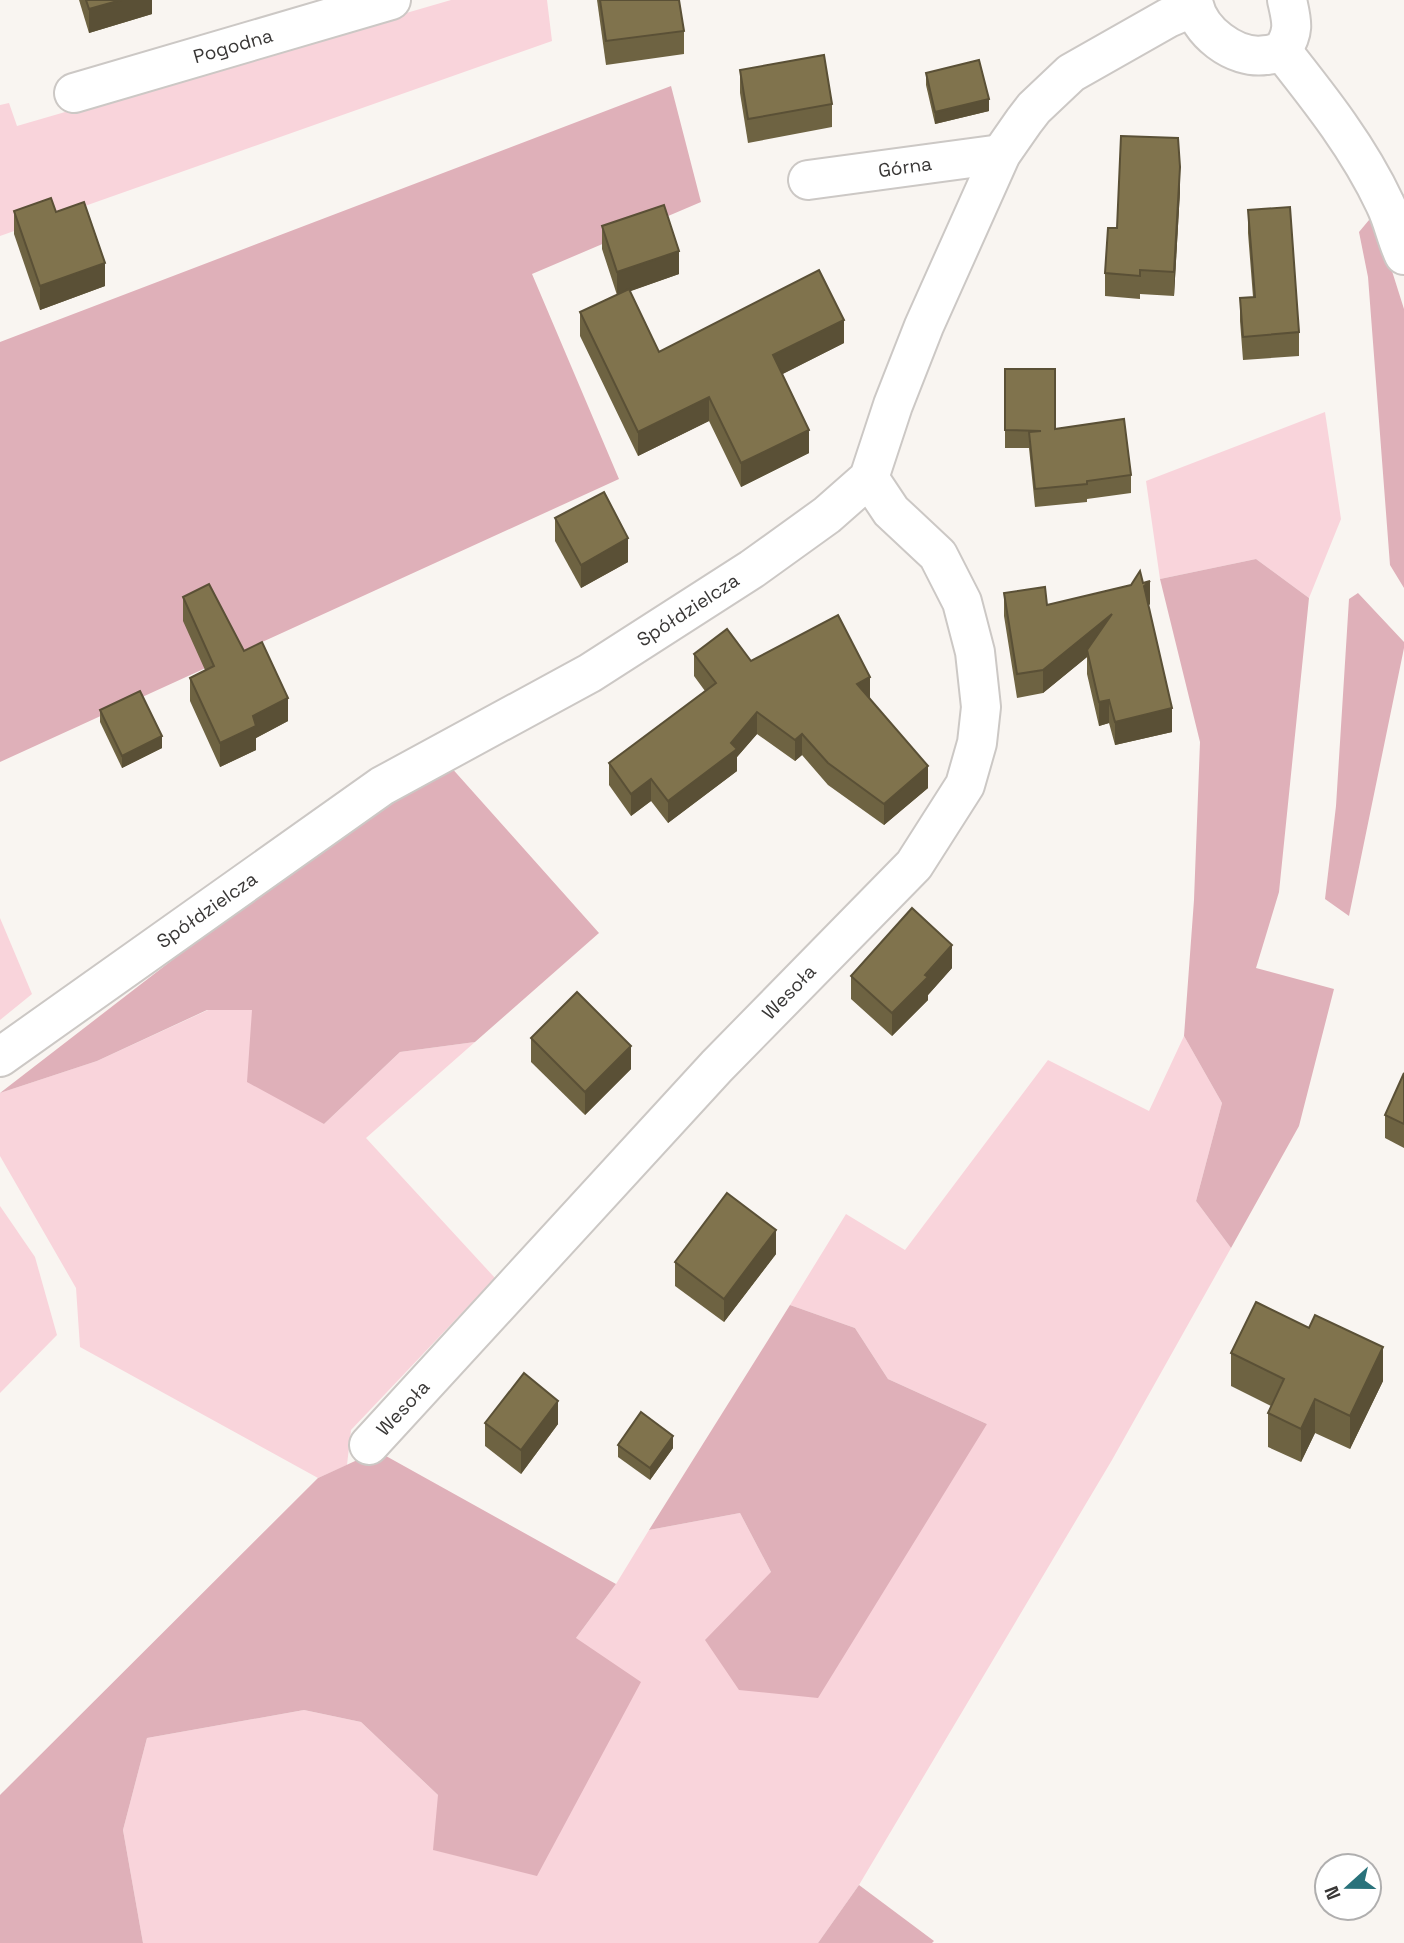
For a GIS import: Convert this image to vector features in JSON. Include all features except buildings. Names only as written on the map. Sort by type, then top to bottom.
[{"type":"street","name":"Pogodna","points":[[74,93],[391,0]]},
{"type":"street","points":[[869,478],[892,405],[924,326],[1001,154],[1034,108],[1071,73],[1178,6],[1203,24],[1220,41],[1242,53],[1265,56],[1282,51],[1292,36],[1292,19],[1287,0]]},
{"type":"street","points":[[1282,51],[1328,109],[1395,213],[1404,255]]},
{"type":"street","name":"Górna","points":[[808,180],[1001,154]]},
{"type":"street","name":"Spółdzielcza","points":[[0,1057],[382,786],[590,673],[752,569],[827,515],[869,478]]},
{"type":"street","name":"Wesoła","points":[[369,1445],[717,1066],[914,865],[965,785],[977,743],[981,707],[975,652],[962,602],[938,555],[891,511],[869,478]]},
{"type":"shaded area","points":[[451,0],[547,0],[552,41],[0,236],[0,105],[9,103],[17,126]]},
{"type":"shaded area","points":[[671,86],[701,202],[532,274],[619,479],[0,762],[0,342]]},
{"type":"shaded area","points":[[1374,214],[1404,309],[1404,588],[1390,565],[1368,277],[1359,232]]},
{"type":"shaded area","points":[[1325,412],[1341,519],[1309,598],[1256,559],[1160,579],[1146,481]]},
{"type":"shaded area","points":[[1256,559],[1309,598],[1279,892],[1256,968],[1334,989],[1299,1126],[1231,1248],[1196,1201],[1222,1103],[1184,1036],[1194,900],[1200,742],[1160,579]]},
{"type":"shaded area","points":[[1358,593],[1404,642],[1404,648],[1349,916],[1325,899],[1336,806],[1349,599]]},
{"type":"shaded area","points":[[449,765],[599,933],[475,1042],[400,1052],[324,1124],[247,1082],[252,1010],[207,1010],[97,1061],[0,1093],[250,900]]},
{"type":"shaded area","points":[[0,918],[32,994],[0,1020]]},
{"type":"shaded area","points":[[208,1010],[252,1010],[324,1124],[400,1052],[475,1042],[366,1138],[495,1278],[351,1430],[347,1465],[318,1478],[80,1347],[76,1288],[0,1156],[0,1093],[97,1061]]},
{"type":"shaded area","points":[[1184,1036],[1222,1103],[1196,1201],[1231,1248],[1112,1460],[859,1885],[818,1943],[143,1943],[123,1830],[147,1738],[304,1710],[361,1722],[439,1796],[576,1638],[616,1584],[649,1530],[740,1513],[771,1572],[987,1424],[888,1379],[855,1328],[790,1305],[846,1214],[905,1250],[1048,1060],[1149,1111]]},
{"type":"shaded area","points":[[0,1206],[35,1257],[57,1335],[0,1393]]},
{"type":"shaded area","points":[[790,1305],[855,1328],[888,1379],[987,1424],[818,1698],[739,1690],[705,1640],[771,1572],[740,1513],[649,1530]]},
{"type":"shaded area","points":[[377,1451],[616,1584],[576,1638],[641,1682],[537,1876],[433,1850],[438,1795],[361,1722],[304,1710],[147,1738],[123,1830],[143,1943],[0,1943],[0,1795],[318,1478]]},
{"type":"shaded area","points":[[859,1885],[934,1941],[818,1943]]}]
